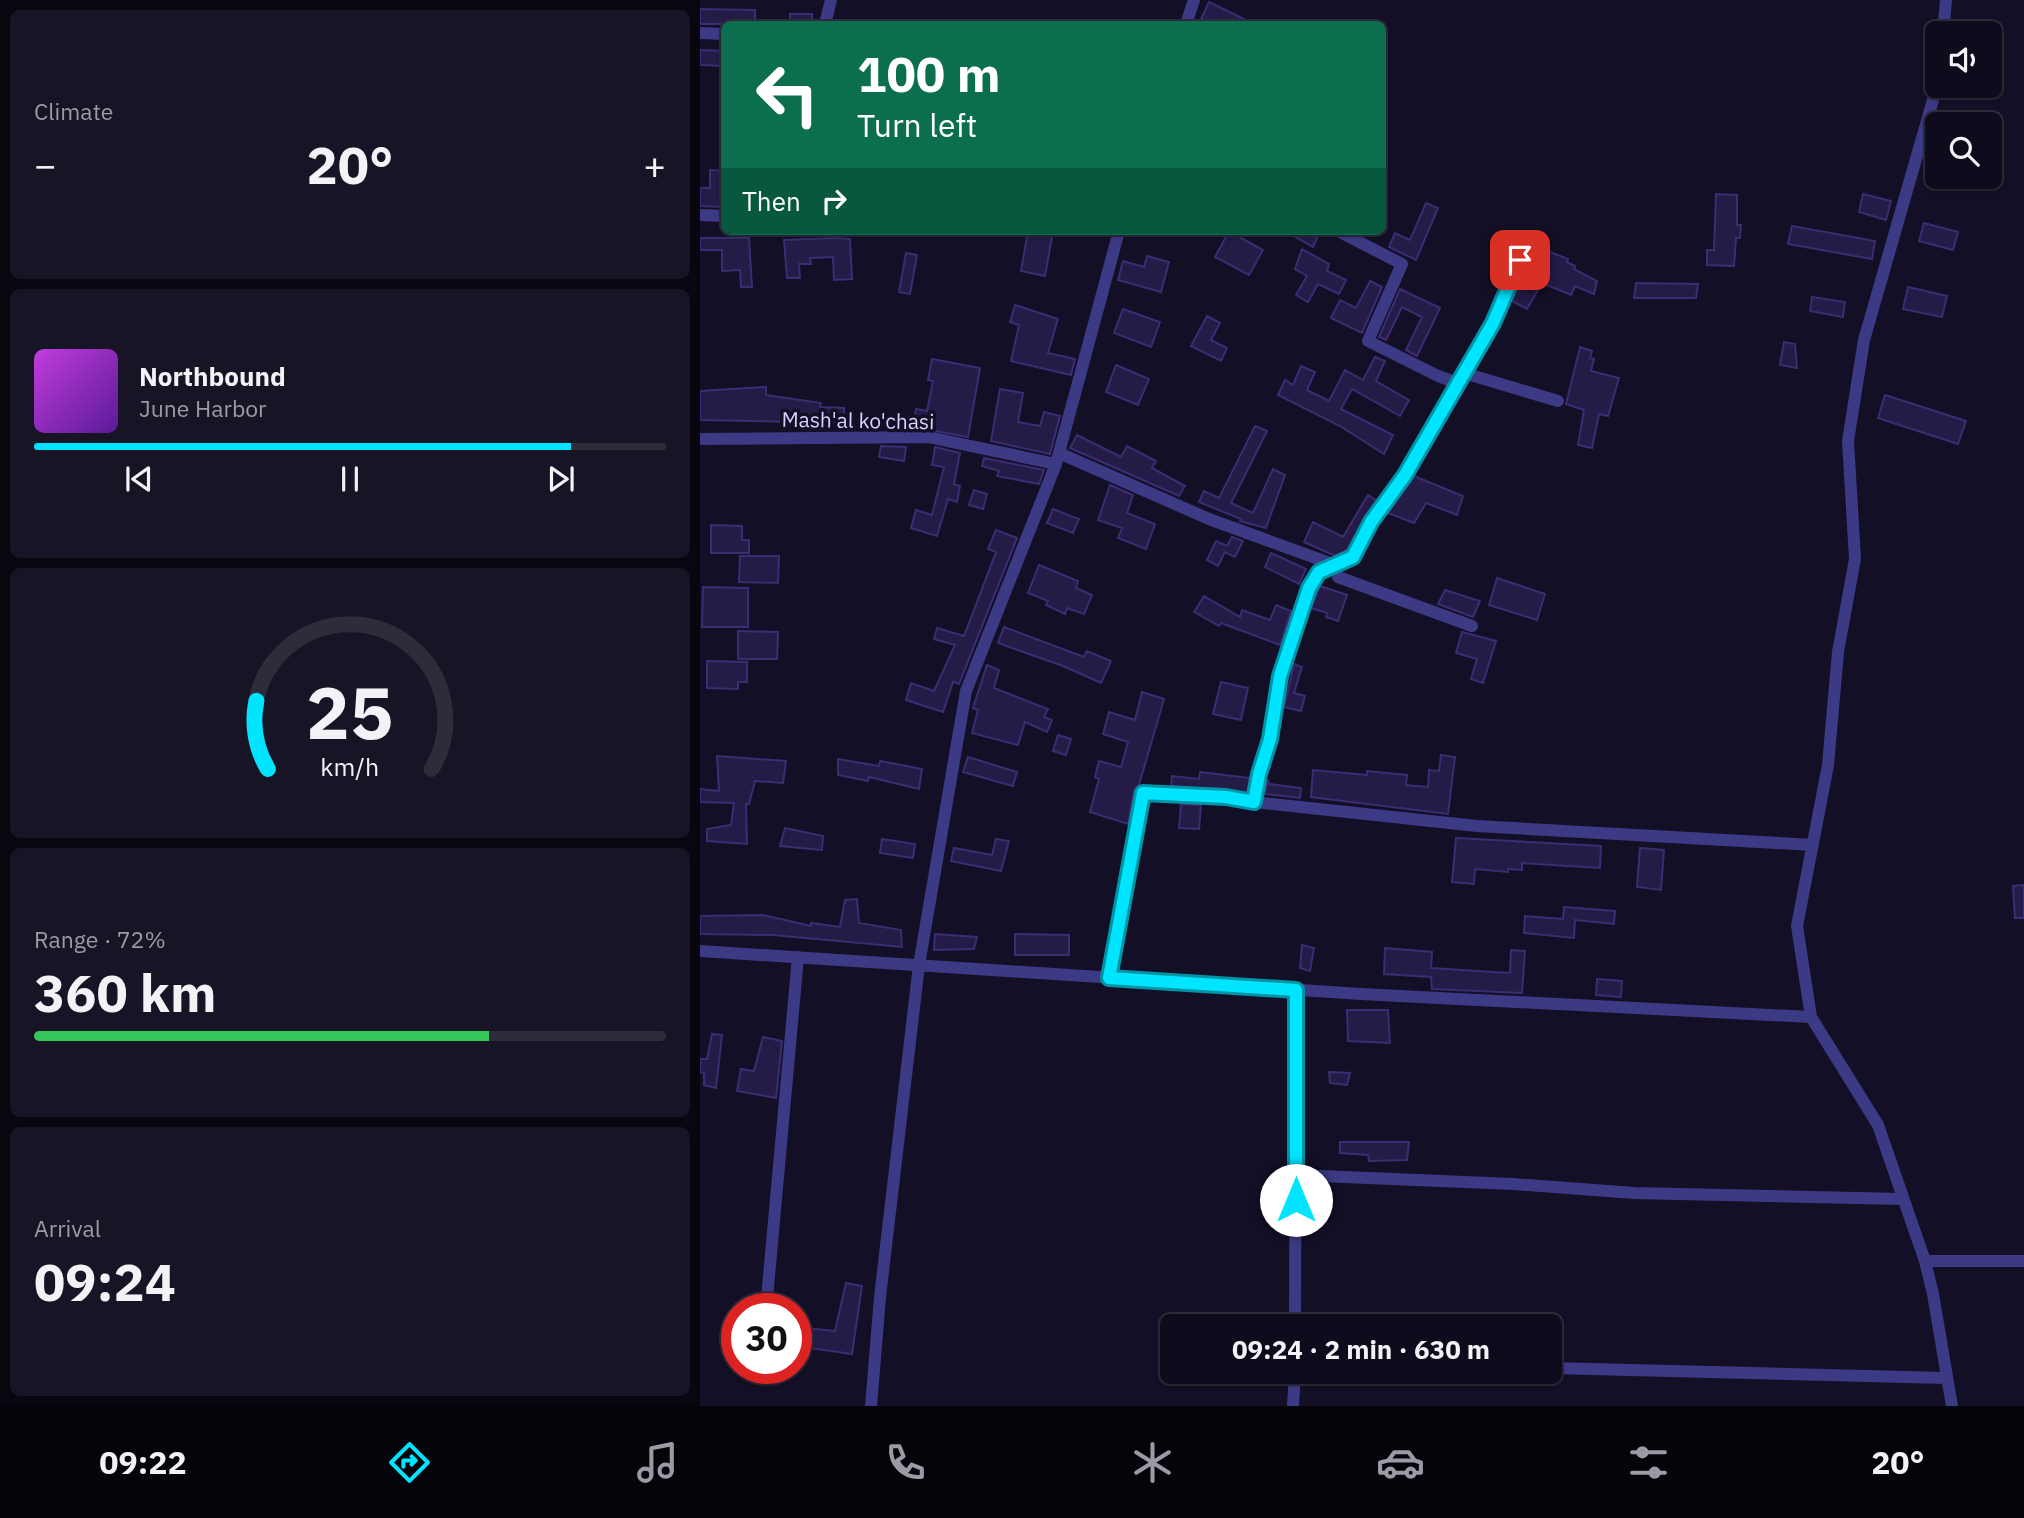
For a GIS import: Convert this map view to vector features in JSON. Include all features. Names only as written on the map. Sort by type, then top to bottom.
[{"type":"street","points":[[826,21],[831,0]]},
{"type":"street","points":[[1187,21],[1194,0]]},
{"type":"street","points":[[1944,21],[1946,0]]},
{"type":"street","points":[[700,33],[721,34]]},
{"type":"street","points":[[1934,98],[1864,340],[1848,441],[1855,559],[1838,652],[1828,765],[1797,926],[1811,1017],[1878,1125],[1925,1261],[1934,1294],[1952,1406]]},
{"type":"street","points":[[700,215],[721,216]]},
{"type":"street","points":[[871,1406],[880,1297],[919,965],[966,691],[1057,458],[1118,235]]},
{"type":"street","points":[[1346,235],[1402,264],[1368,341],[1438,376],[1461,378],[1558,401]]},
{"type":"street","points":[[1254,802],[1290,640],[1309,588],[1319,572],[1353,557],[1371,522],[1405,475],[1493,323],[1520,260]]},
{"type":"street","name":"Mash'al ko'chasi","points":[[700,439],[928,438],[1057,458],[1209,519],[1335,565],[1338,577],[1472,626]]},
{"type":"street","points":[[1109,978],[1143,793],[1226,797],[1477,826],[1813,845]]},
{"type":"street","points":[[700,951],[1296,990],[1811,1017]]},
{"type":"street","points":[[767,1293],[798,957]]},
{"type":"street","points":[[1295,1314],[1296,990]]},
{"type":"street","points":[[1296,1175],[1513,1184],[1634,1193],[1902,1199]]},
{"type":"street","points":[[1925,1261],[2024,1261]]},
{"type":"street","points":[[1562,1368],[1947,1378]]},
{"type":"street","points":[[1293,1406],[1294,1384]]},
{"type":"building","points":[[1209,2],[1248,21],[1206,21],[1201,19]]},
{"type":"building","points":[[700,9],[755,10],[755,21],[700,24]]},
{"type":"building","points":[[790,14],[812,14],[812,21],[790,21]]},
{"type":"building","points":[[700,50],[721,51],[721,66],[700,65]]},
{"type":"building","points":[[710,170],[721,171],[721,207],[700,206],[700,188],[710,188]]},
{"type":"building","points":[[1716,194],[1737,195],[1737,225],[1741,225],[1740,238],[1736,238],[1734,266],[1707,265],[1707,250],[1714,250]]},
{"type":"building","points":[[1863,194],[1891,201],[1886,220],[1859,212]]},
{"type":"building","points":[[1426,203],[1438,208],[1416,260],[1389,247],[1395,233],[1410,240]]},
{"type":"building","points":[[1924,223],[1958,232],[1953,250],[1919,241]]},
{"type":"building","points":[[1792,226],[1875,241],[1872,259],[1788,244]]},
{"type":"building","points":[[1027,235],[1052,235],[1045,276],[1021,271]]},
{"type":"building","points":[[1227,235],[1243,235],[1241,238],[1263,250],[1249,275],[1215,257]]},
{"type":"building","points":[[1292,235],[1318,235],[1313,247]]},
{"type":"building","points":[[700,238],[749,238],[752,287],[741,287],[740,270],[722,271],[722,250],[700,250]]},
{"type":"building","points":[[850,239],[852,279],[834,280],[833,257],[810,258],[811,264],[799,264],[800,278],[787,278],[784,240]]},
{"type":"building","points":[[1532,245],[1568,259],[1567,262],[1575,266],[1574,269],[1597,281],[1594,294],[1575,286],[1571,295],[1542,283],[1527,309],[1512,301],[1528,263]]},
{"type":"building","points":[[1302,249],[1329,264],[1327,271],[1346,280],[1339,294],[1318,284],[1308,302],[1296,295],[1307,276],[1295,269]]},
{"type":"building","points":[[906,253],[917,255],[910,294],[899,292]]},
{"type":"building","points":[[1147,256],[1169,262],[1161,292],[1118,280],[1123,261],[1144,267]]},
{"type":"building","points":[[1370,281],[1382,287],[1362,333],[1331,318],[1340,300],[1356,308]]},
{"type":"building","points":[[1636,283],[1698,284],[1696,298],[1634,298]]},
{"type":"building","points":[[1908,287],[1947,296],[1942,317],[1903,309]]},
{"type":"building","points":[[1400,289],[1440,308],[1417,356],[1406,350],[1422,317],[1402,307],[1386,340],[1379,337]]},
{"type":"building","points":[[1812,297],[1845,302],[1843,317],[1810,311]]},
{"type":"building","points":[[1015,305],[1058,319],[1048,353],[1075,359],[1071,375],[1011,361],[1019,325],[1010,322]]},
{"type":"building","points":[[1123,309],[1160,322],[1151,347],[1114,333]]},
{"type":"building","points":[[1207,316],[1220,323],[1211,340],[1227,348],[1221,361],[1191,346]]},
{"type":"building","points":[[1784,342],[1795,344],[1797,368],[1780,365]]},
{"type":"building","points":[[1580,347],[1592,351],[1590,358],[1594,359],[1591,371],[1619,378],[1608,416],[1599,414],[1592,448],[1578,445],[1584,410],[1566,404]]},
{"type":"building","points":[[1375,357],[1385,361],[1376,381],[1409,400],[1400,416],[1352,389],[1341,409],[1393,435],[1384,454],[1340,426],[1278,395],[1285,380],[1293,385],[1301,366],[1315,372],[1307,390],[1329,401],[1345,370],[1363,380]]},
{"type":"building","points":[[932,359],[980,368],[968,437],[913,427],[916,409],[927,411],[933,381],[928,380]]},
{"type":"building","points":[[1116,365],[1149,379],[1138,405],[1106,392]]},
{"type":"building","points":[[766,387],[766,395],[821,403],[820,407],[844,408],[844,423],[700,420],[700,391]]},
{"type":"building","points":[[1000,389],[1023,393],[1018,422],[1040,426],[1044,412],[1060,416],[1050,454],[991,441]]},
{"type":"building","points":[[1885,395],[1966,421],[1958,444],[1878,418]]},
{"type":"building","points":[[1255,426],[1267,431],[1231,503],[1253,513],[1273,469],[1285,475],[1266,528],[1240,521],[1241,519],[1199,502],[1204,491],[1219,498]]},
{"type":"building","points":[[1077,435],[1121,457],[1127,446],[1156,461],[1152,468],[1185,486],[1179,496],[1070,448]]},
{"type":"building","points":[[881,446],[906,447],[904,461],[879,457]]},
{"type":"building","points":[[935,447],[960,453],[954,484],[960,486],[957,502],[948,499],[937,536],[911,528],[916,510],[932,515],[944,467],[932,465]]},
{"type":"building","points":[[984,458],[1044,470],[1039,484],[997,476],[999,471],[982,466]]},
{"type":"building","points":[[1414,476],[1463,496],[1457,515],[1426,503],[1414,523],[1388,513]]},
{"type":"building","points":[[1110,485],[1133,495],[1127,513],[1155,524],[1146,549],[1118,538],[1122,528],[1098,520]]},
{"type":"building","points":[[974,490],[987,494],[983,509],[969,505]]},
{"type":"building","points":[[1368,495],[1376,500],[1347,550],[1335,556],[1304,542],[1313,522],[1343,537]]},
{"type":"building","points":[[1053,509],[1079,519],[1073,533],[1047,523]]},
{"type":"building","points":[[711,525],[742,526],[742,540],[749,540],[749,553],[711,553]]},
{"type":"building","points":[[996,530],[1017,538],[959,684],[953,682],[943,712],[906,700],[911,683],[934,691],[955,645],[934,639],[937,628],[964,636],[996,552],[988,549]]},
{"type":"building","points":[[1232,537],[1243,541],[1235,557],[1225,552],[1218,566],[1207,560],[1216,541],[1227,546]]},
{"type":"building","points":[[1271,553],[1306,569],[1299,584],[1265,567]]},
{"type":"building","points":[[740,556],[779,556],[778,583],[739,582]]},
{"type":"building","points":[[1039,565],[1078,581],[1076,588],[1092,595],[1084,614],[1067,608],[1065,614],[1046,605],[1048,601],[1028,593]]},
{"type":"building","points":[[1497,578],[1545,594],[1537,620],[1489,605]]},
{"type":"building","points":[[1320,586],[1347,595],[1338,621],[1326,617],[1327,613],[1311,608]]},
{"type":"building","points":[[703,587],[748,588],[748,627],[702,627]]},
{"type":"building","points":[[1445,590],[1480,601],[1473,617],[1438,604]]},
{"type":"building","points":[[1204,596],[1240,617],[1242,610],[1270,620],[1276,605],[1291,611],[1280,645],[1221,623],[1219,626],[1194,612]]},
{"type":"building","points":[[1004,627],[1084,657],[1087,651],[1111,661],[1101,683],[998,643]]},
{"type":"building","points":[[738,631],[778,632],[777,659],[738,659]]},
{"type":"building","points":[[1462,632],[1496,641],[1483,683],[1471,679],[1477,659],[1456,653]]},
{"type":"building","points":[[707,661],[747,662],[747,682],[738,682],[738,689],[707,688]]},
{"type":"building","points":[[1294,664],[1302,667],[1294,693],[1305,696],[1301,711],[1284,707]]},
{"type":"building","points":[[987,665],[999,670],[994,688],[1048,709],[1044,717],[1052,720],[1047,732],[1025,722],[1018,745],[972,733],[978,710],[973,708]]},
{"type":"building","points":[[1221,682],[1248,688],[1241,720],[1213,714]]},
{"type":"building","points":[[1142,692],[1164,699],[1139,785],[1134,791],[1128,824],[1090,812],[1099,779],[1095,777],[1099,761],[1121,767],[1128,742],[1103,734],[1109,712],[1135,720]]},
{"type":"building","points":[[1058,735],[1071,739],[1066,755],[1053,751]]},
{"type":"building","points":[[1441,755],[1455,757],[1448,814],[1311,797],[1313,770],[1367,775],[1367,771],[1407,775],[1406,785],[1428,787],[1429,770],[1439,771]]},
{"type":"building","points":[[717,756],[786,761],[783,783],[755,781],[749,804],[746,804],[747,844],[707,841],[707,829],[731,825],[734,803],[700,802],[700,789],[719,791]]},
{"type":"building","points":[[968,757],[1017,772],[1013,786],[963,772]]},
{"type":"building","points":[[838,759],[879,766],[880,761],[922,769],[919,789],[869,777],[868,781],[838,775]]},
{"type":"building","points":[[1200,772],[1250,778],[1247,792],[1171,786],[1172,776],[1199,779]]},
{"type":"building","points":[[1268,780],[1269,784],[1301,788],[1300,798],[1265,794]]},
{"type":"building","points":[[1181,804],[1201,805],[1199,829],[1179,828]]},
{"type":"building","points":[[785,828],[823,836],[822,850],[780,846]]},
{"type":"building","points":[[1456,838],[1601,846],[1600,868],[1522,863],[1522,870],[1508,869],[1508,872],[1475,869],[1474,884],[1452,882]]},
{"type":"building","points":[[882,839],[915,844],[913,858],[880,853]]},
{"type":"building","points":[[996,839],[1009,841],[1001,871],[951,861],[954,848],[992,855]]},
{"type":"building","points":[[1640,848],[1664,850],[1661,890],[1637,887]]},
{"type":"building","points":[[2024,885],[2024,918],[2015,918],[2013,886]]},
{"type":"building","points":[[857,899],[859,923],[901,930],[902,947],[773,935],[700,934],[700,916],[763,915],[811,926],[811,923],[840,927],[845,900]]},
{"type":"building","points":[[1564,907],[1615,911],[1614,924],[1575,920],[1574,938],[1524,933],[1525,916],[1563,919]]},
{"type":"building","points":[[935,934],[977,937],[974,949],[934,950]]},
{"type":"building","points":[[1015,934],[1069,935],[1069,955],[1015,955]]},
{"type":"building","points":[[1302,945],[1314,948],[1310,971],[1300,968]]},
{"type":"building","points":[[1385,948],[1432,952],[1431,968],[1510,973],[1511,950],[1525,951],[1522,993],[1432,989],[1431,977],[1384,974]]},
{"type":"building","points":[[1597,979],[1622,981],[1621,997],[1596,995]]},
{"type":"building","points":[[1347,1010],[1388,1010],[1390,1043],[1348,1041]]},
{"type":"building","points":[[712,1034],[722,1035],[716,1088],[704,1085],[704,1073],[700,1072],[700,1059],[707,1059]]},
{"type":"building","points":[[763,1037],[782,1041],[776,1098],[737,1091],[741,1069],[754,1071]]},
{"type":"building","points":[[1329,1072],[1350,1073],[1347,1085],[1330,1083]]},
{"type":"building","points":[[1340,1142],[1409,1142],[1407,1160],[1369,1161],[1368,1155],[1340,1153]]},
{"type":"building","points":[[846,1283],[862,1286],[852,1354],[812,1348],[812,1329],[835,1331]]},
{"type":"route","points":[[1296,1200],[1296,990],[1109,978],[1143,793],[1226,797],[1254,802],[1270,739],[1280,676],[1309,588],[1319,572],[1353,557],[1371,522],[1405,475],[1493,323],[1520,260]]}]
